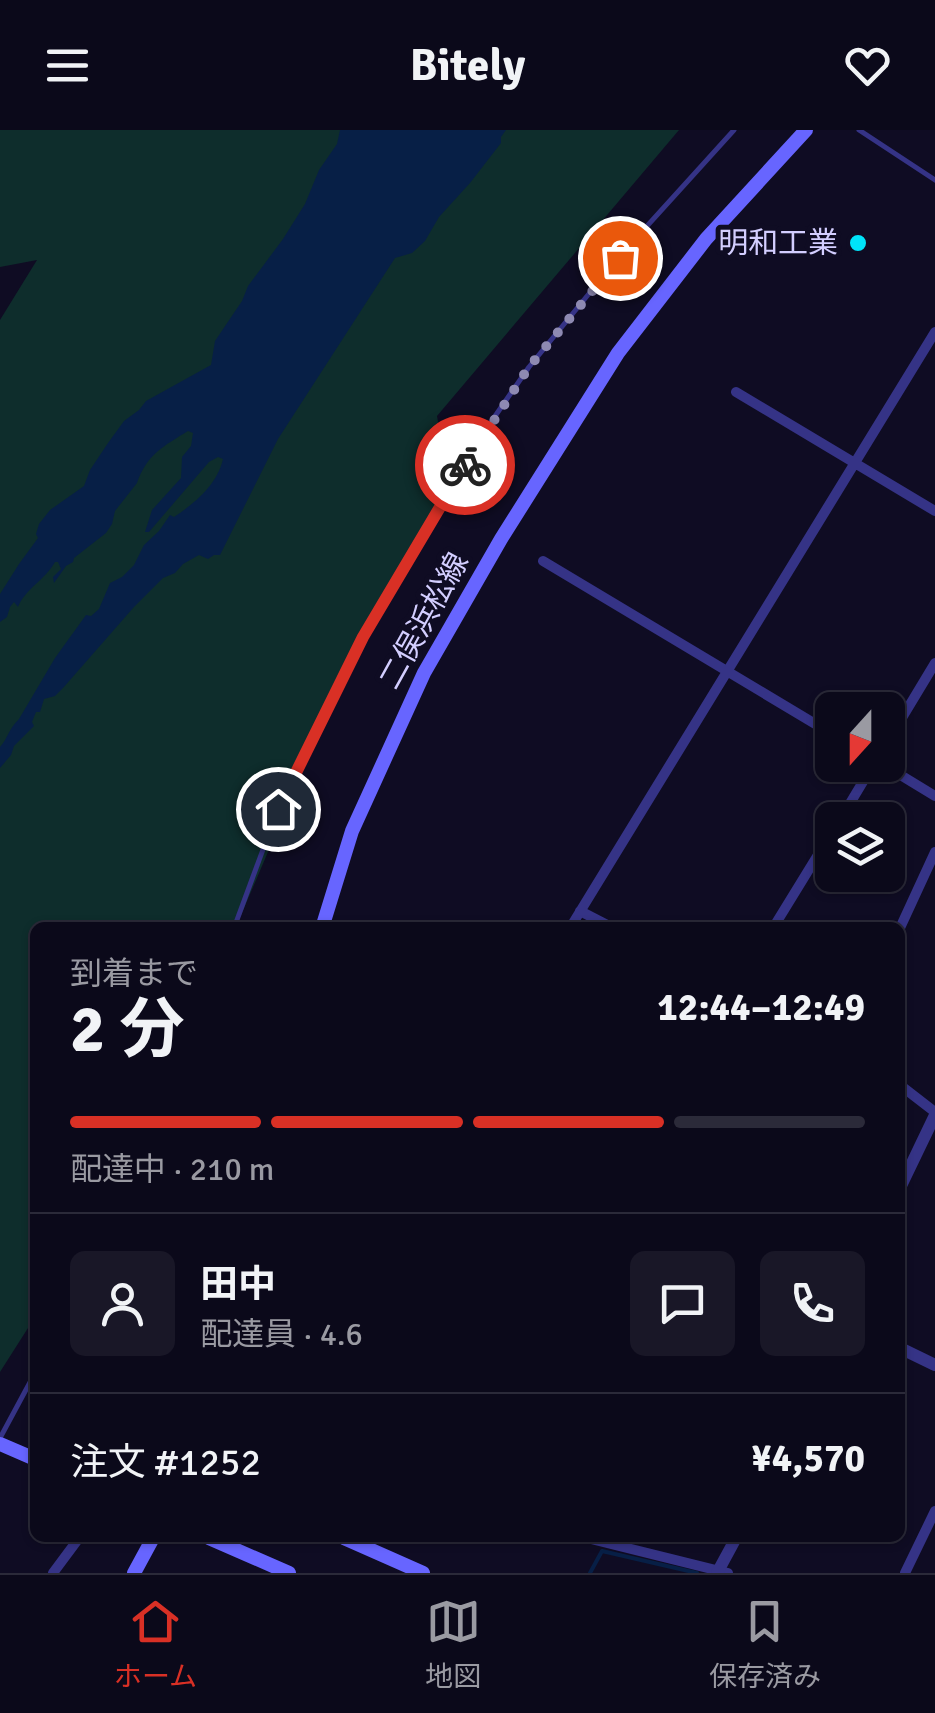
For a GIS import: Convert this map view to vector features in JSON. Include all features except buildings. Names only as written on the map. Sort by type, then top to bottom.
[{"type":"main road","name":"二俣浜松線","points":[[324,922],[352,831],[424,672],[501,539],[618,353],[706,239],[806,130]]},
{"type":"main road","points":[[0,1441],[30,1457]]},
{"type":"main road","points":[[151,1542],[136,1570],[154,1573]]},
{"type":"main road","points":[[218,1542],[288,1573]]},
{"type":"main road","points":[[357,1542],[423,1573]]},
{"type":"street","points":[[574,922],[935,332]]},
{"type":"street","points":[[736,392],[935,511]]},
{"type":"street","points":[[543,561],[815,724]]},
{"type":"street","points":[[905,712],[935,662]]},
{"type":"street","points":[[905,778],[935,796]]},
{"type":"street","points":[[903,922],[935,852]]},
{"type":"street","points":[[777,922],[815,860]]},
{"type":"street","points":[[580,911],[602,922]]},
{"type":"street","points":[[905,1089],[935,1114],[905,1177]]},
{"type":"street","points":[[905,1350],[935,1365]]},
{"type":"street","points":[[906,1573],[935,1511]]},
{"type":"street","points":[[53,1573],[75,1542]]},
{"type":"street","points":[[630,1542],[721,1572],[734,1542]]},
{"type":"lane","points":[[236,922],[278,809],[363,637],[491,422],[529,367],[734,130]]},
{"type":"lane","points":[[859,130],[935,180]]},
{"type":"lane","points":[[0,1441],[30,1382]]},
{"type":"green space","points":[[0,130],[679,130],[437,416],[450,489],[328,711],[238,922],[30,922],[30,1325],[0,1372],[0,320],[37,260],[0,267]]},
{"type":"water","points":[[340,130],[506,130],[501,143],[439,217],[425,241],[412,253],[395,258],[278,439],[220,555],[208,559],[199,555],[163,578],[63,688],[44,699],[32,722],[34,726],[0,768],[0,747],[86,615],[91,616],[99,609],[110,583],[134,565],[144,545],[170,515],[174,517],[204,492],[223,459],[218,457],[209,462],[145,532],[152,510],[181,478],[182,457],[191,446],[193,433],[188,431],[151,458],[115,511],[106,533],[74,558],[54,583],[53,577],[61,569],[55,562],[18,607],[14,602],[0,622],[0,594],[38,538],[39,524],[50,510],[84,486],[90,470],[124,421],[146,401],[211,365],[215,341],[305,204],[319,170],[337,144]]},
{"type":"waterway","points":[[590,1573],[602,1551],[697,1573]]},
{"type":"way so far","points":[[465,465],[529,367],[620,258]]},
{"type":"place","name":"明和工業","points":[[858,243]]},
{"type":"route","points":[[278,809],[363,637],[465,465]]}]
